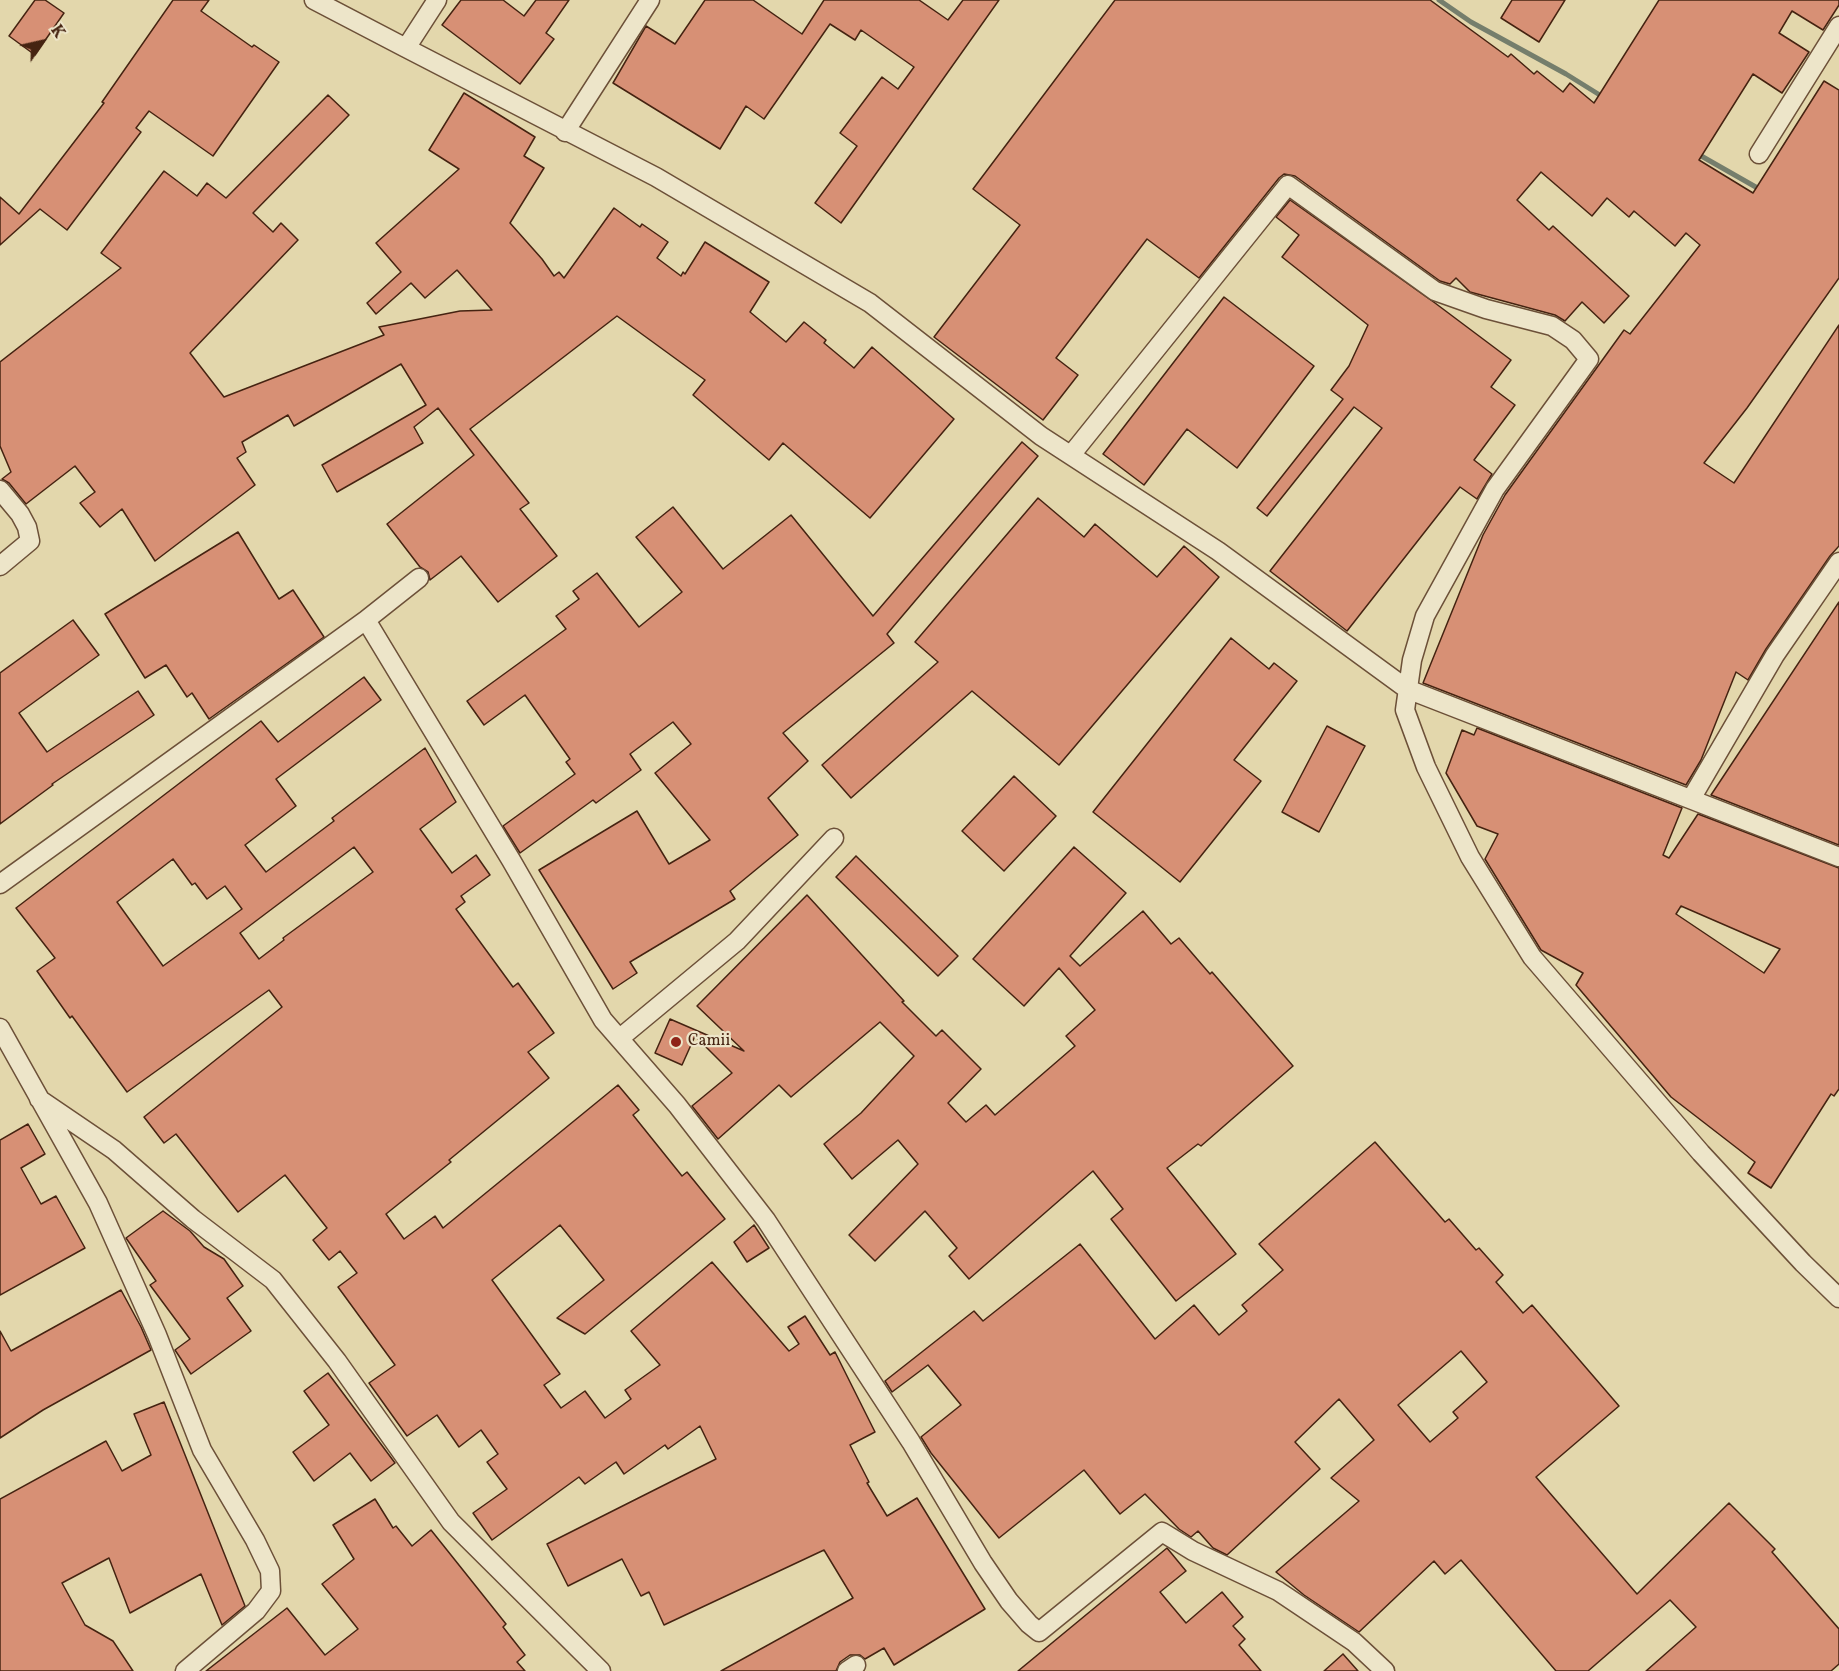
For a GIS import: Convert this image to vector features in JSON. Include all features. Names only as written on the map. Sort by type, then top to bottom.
[{"type":"street","points":[[314,0],[565,132],[656,177],[870,303],[1041,436],[1218,551],[1407,689],[1839,857]]},
{"type":"street","points":[[406,48],[437,0]]},
{"type":"street","points":[[565,132],[650,0]]},
{"type":"street","points":[[1759,154],[1839,26]]},
{"type":"street","points":[[1071,456],[1288,185],[1435,291],[1486,309],[1552,326],[1573,340],[1589,359],[1495,489],[1425,616],[1412,660],[1405,710],[1426,767],[1470,857],[1532,957],[1701,1153],[1803,1263],[1839,1298]]},
{"type":"street","points":[[0,490],[20,514],[27,527],[30,542],[0,566]]},
{"type":"street","points":[[1691,799],[1775,655],[1839,562]]},
{"type":"street","points":[[0,884],[366,620],[419,578]]},
{"type":"street","points":[[366,620],[603,1020],[677,1105],[765,1220],[911,1442],[983,1563],[1009,1601],[1029,1624],[1039,1632],[1162,1532],[1193,1551],[1278,1591],[1354,1642],[1385,1671]]},
{"type":"street","points":[[620,1038],[737,941],[834,838]]},
{"type":"street","points":[[0,1028],[98,1203],[157,1335],[202,1450],[270,1570],[271,1591],[256,1611],[185,1671]]},
{"type":"street","points":[[39,1099],[114,1150],[194,1220],[273,1280],[337,1361],[451,1522],[601,1671]]},
{"type":"building","points":[[35,0],[45,0],[64,13],[35,55],[9,36]]},
{"type":"building","points":[[173,0],[209,0],[201,11],[252,47],[254,45],[279,62],[213,156],[149,111],[136,128],[141,132],[67,230],[40,209],[0,245],[0,197],[19,214],[104,103],[102,102]]},
{"type":"building","points":[[461,0],[503,0],[524,16],[536,0],[569,0],[546,33],[554,39],[520,84],[442,25]]},
{"type":"building","points":[[705,0],[753,0],[802,34],[824,0],[919,0],[948,20],[963,0],[999,0],[841,223],[815,203],[857,146],[840,133],[882,77],[898,89],[914,67],[861,30],[855,40],[830,24],[764,119],[746,106],[720,149],[613,83],[646,26],[675,44]]},
{"type":"building","points":[[1115,0],[1430,0],[1508,57],[1511,54],[1534,74],[1537,71],[1563,92],[1570,83],[1594,103],[1659,0],[1839,0],[1839,5],[1823,30],[1792,11],[1779,33],[1809,52],[1782,93],[1753,74],[1699,160],[1753,193],[1824,81],[1839,90],[1839,278],[1747,408],[1704,463],[1734,483],[1839,325],[1839,546],[1766,649],[1748,680],[1736,672],[1701,760],[1686,785],[1423,683],[1483,535],[1505,495],[1624,330],[1630,334],[1700,245],[1686,233],[1675,246],[1634,211],[1629,217],[1607,198],[1592,216],[1541,172],[1517,200],[1549,230],[1553,226],[1629,296],[1604,323],[1582,302],[1565,321],[1555,315],[1470,292],[1456,278],[1450,284],[1440,281],[1295,176],[1284,174],[1199,278],[1147,239],[1056,358],[1078,375],[1043,420],[934,337],[1020,225],[973,189]]},
{"type":"building","points":[[1512,0],[1565,0],[1539,42],[1501,18]]},
{"type":"building","points":[[464,93],[535,137],[524,156],[544,168],[510,223],[554,276],[559,272],[564,278],[614,208],[640,227],[642,224],[668,242],[657,258],[681,276],[683,272],[685,274],[705,242],[769,282],[750,312],[786,342],[804,322],[826,340],[824,343],[854,368],[872,347],[954,419],[870,518],[783,443],[769,460],[693,395],[705,380],[617,316],[470,429],[529,503],[520,509],[557,556],[498,602],[461,556],[430,580],[428,572],[420,567],[387,524],[474,455],[438,408],[414,427],[423,443],[337,492],[322,465],[426,405],[401,364],[294,426],[288,415],[242,442],[246,452],[237,458],[255,485],[155,561],[122,509],[100,527],[80,503],[95,492],[75,466],[26,504],[9,483],[2,479],[11,472],[0,446],[0,362],[121,268],[101,253],[164,171],[197,196],[207,183],[226,198],[328,95],[349,115],[253,213],[273,232],[281,223],[298,240],[190,353],[224,397],[384,335],[379,327],[460,311],[492,310],[457,270],[425,298],[411,283],[376,314],[367,303],[401,272],[376,243],[459,169],[429,150]]},
{"type":"building","points":[[1290,200],[1511,360],[1491,387],[1515,405],[1474,460],[1492,474],[1477,499],[1460,487],[1347,631],[1270,571],[1382,428],[1354,407],[1267,516],[1257,508],[1343,399],[1331,390],[1349,366],[1368,325],[1282,257],[1299,235],[1276,217]]},
{"type":"building","points":[[1224,297],[1314,366],[1237,468],[1187,429],[1144,485],[1103,454]]},
{"type":"building","points":[[1022,442],[1038,456],[887,634],[894,643],[783,733],[808,761],[768,798],[798,835],[730,891],[735,899],[630,962],[637,973],[613,989],[539,870],[637,811],[669,864],[710,840],[655,773],[691,744],[673,722],[630,754],[641,770],[596,803],[593,800],[520,853],[503,826],[575,774],[566,762],[570,759],[525,695],[484,725],[467,701],[566,629],[556,616],[579,599],[573,591],[597,573],[639,627],[682,592],[636,537],[673,507],[723,569],[791,515],[873,616]]},
{"type":"building","points":[[1038,498],[1084,537],[1095,524],[1157,577],[1184,546],[1219,577],[1059,765],[972,691],[851,798],[822,765],[938,662],[915,642]]},
{"type":"building","points":[[238,532],[279,599],[293,590],[324,637],[209,719],[192,693],[187,697],[166,665],[145,678],[105,614]]},
{"type":"building","points":[[1839,602],[1839,845],[1711,795]]},
{"type":"building","points":[[73,620],[99,655],[19,713],[47,752],[138,691],[154,715],[52,784],[0,824],[0,673]]},
{"type":"building","points":[[1231,638],[1269,669],[1274,663],[1297,681],[1234,760],[1261,781],[1180,882],[1093,812]]},
{"type":"building","points":[[364,677],[381,700],[276,779],[296,806],[245,845],[266,872],[334,821],[332,818],[425,748],[456,802],[420,829],[452,873],[476,855],[490,875],[461,896],[465,902],[456,909],[513,987],[518,983],[554,1033],[528,1052],[549,1078],[386,1214],[404,1239],[435,1216],[443,1228],[618,1085],[639,1110],[633,1115],[682,1176],[687,1172],[725,1219],[585,1334],[557,1318],[604,1280],[560,1225],[492,1280],[560,1374],[544,1385],[561,1408],[585,1391],[605,1418],[631,1399],[625,1390],[660,1365],[631,1331],[712,1262],[789,1351],[799,1344],[788,1327],[805,1316],[830,1355],[835,1352],[875,1432],[850,1445],[869,1482],[867,1483],[887,1516],[917,1498],[985,1609],[894,1665],[884,1648],[865,1659],[860,1655],[850,1655],[840,1662],[836,1671],[721,1671],[853,1598],[824,1550],[664,1625],[649,1592],[641,1596],[622,1559],[568,1586],[547,1544],[716,1459],[700,1426],[668,1449],[665,1445],[624,1474],[616,1462],[585,1484],[579,1477],[492,1540],[473,1513],[507,1489],[487,1462],[498,1454],[481,1430],[459,1447],[437,1415],[407,1436],[369,1383],[395,1365],[338,1287],[357,1273],[340,1251],[329,1260],[313,1240],[327,1228],[285,1175],[238,1212],[176,1134],[164,1143],[144,1117],[282,1007],[269,990],[127,1092],[37,971],[55,958],[16,908],[261,721],[278,742]],"holes":[[[354,847],[373,872],[283,938],[284,940],[259,959],[240,933]],[[173,859],[192,885],[195,883],[207,899],[225,886],[242,909],[163,966],[117,902]]]},
{"type":"building","points":[[1327,726],[1365,746],[1319,832],[1282,812]]},
{"type":"building","points":[[1477,728],[1682,808],[1663,855],[1669,858],[1698,814],[1839,868],[1839,1089],[1834,1096],[1831,1094],[1771,1188],[1748,1173],[1755,1162],[1671,1097],[1576,985],[1583,973],[1541,950],[1485,859],[1498,834],[1477,826],[1446,773],[1462,730],[1474,735]],"holes":[[[1681,906],[1780,949],[1764,973],[1676,914]]]},
{"type":"building","points":[[1014,776],[1056,816],[1004,871],[962,831]]},
{"type":"building","points":[[1074,847],[1126,893],[1070,956],[1080,966],[1143,911],[1171,944],[1179,938],[1210,974],[1212,972],[1293,1066],[1201,1146],[1198,1144],[1167,1168],[1236,1254],[1176,1301],[1111,1219],[1123,1209],[1093,1171],[969,1279],[949,1256],[957,1248],[925,1211],[875,1261],[849,1235],[918,1164],[898,1140],[852,1179],[824,1144],[861,1113],[914,1056],[880,1022],[791,1097],[779,1085],[718,1139],[692,1106],[732,1073],[695,1036],[682,1065],[655,1053],[670,1019],[744,1051],[697,1006],[807,895],[904,1001],[902,1002],[936,1036],[942,1030],[981,1069],[948,1103],[966,1122],[986,1105],[995,1115],[1075,1046],[1066,1036],[1095,1010],[1059,968],[1024,1006],[973,959]]},
{"type":"building","points":[[856,856],[958,956],[938,976],[836,877]]},
{"type":"building","points":[[28,1124],[45,1154],[21,1168],[41,1204],[56,1196],[85,1248],[0,1295],[0,1140]]},
{"type":"building","points":[[1375,1142],[1445,1222],[1449,1219],[1476,1250],[1479,1248],[1503,1275],[1496,1282],[1523,1313],[1532,1305],[1619,1406],[1536,1477],[1637,1594],[1729,1503],[1775,1549],[1772,1552],[1839,1629],[1839,1664],[1831,1671],[1646,1671],[1696,1627],[1670,1600],[1588,1671],[1556,1671],[1461,1560],[1445,1574],[1434,1561],[1359,1632],[1304,1595],[1276,1572],[1359,1501],[1331,1478],[1374,1440],[1339,1399],[1295,1442],[1320,1469],[1227,1555],[1213,1548],[1198,1531],[1191,1537],[1179,1529],[1145,1494],[1120,1514],[1084,1470],[999,1538],[931,1453],[921,1437],[961,1405],[928,1365],[892,1392],[885,1381],[974,1311],[983,1321],[1080,1244],[1155,1339],[1194,1305],[1219,1335],[1247,1311],[1242,1305],[1283,1270],[1259,1244]],"holes":[[[1461,1351],[1487,1382],[1453,1412],[1458,1418],[1430,1442],[1398,1405]]]},
{"type":"building","points":[[163,1211],[190,1231],[204,1247],[224,1259],[243,1286],[227,1298],[251,1331],[191,1374],[175,1350],[190,1339],[150,1285],[156,1281],[126,1238]]},
{"type":"building","points":[[754,1225],[769,1248],[747,1262],[734,1242]]},
{"type":"building","points":[[121,1290],[151,1350],[43,1410],[0,1438],[0,1331],[11,1351]]},
{"type":"building","points":[[328,1373],[395,1463],[371,1481],[350,1453],[314,1481],[293,1452],[329,1425],[304,1391]]},
{"type":"building","points":[[164,1402],[245,1606],[222,1625],[201,1574],[130,1613],[109,1558],[62,1583],[85,1625],[113,1641],[133,1671],[0,1671],[0,1499],[106,1441],[122,1471],[151,1455],[134,1414]]},
{"type":"building","points":[[375,1499],[393,1528],[396,1526],[412,1546],[431,1530],[506,1624],[503,1627],[525,1655],[517,1662],[525,1671],[206,1671],[287,1608],[325,1655],[358,1629],[322,1584],[354,1559],[333,1525]]},
{"type":"building","points":[[1167,1548],[1186,1571],[1160,1592],[1186,1623],[1222,1592],[1243,1617],[1233,1626],[1245,1639],[1239,1645],[1261,1671],[1018,1671]]},
{"type":"building","points":[[1343,1654],[1358,1671],[1324,1671]]},
{"type":"waterway","points":[[1439,0],[1471,22],[1603,97]]},
{"type":"waterway","points":[[1696,153],[1761,190]]},
{"type":"place","name":"Camii","points":[[676,1042]]}]
